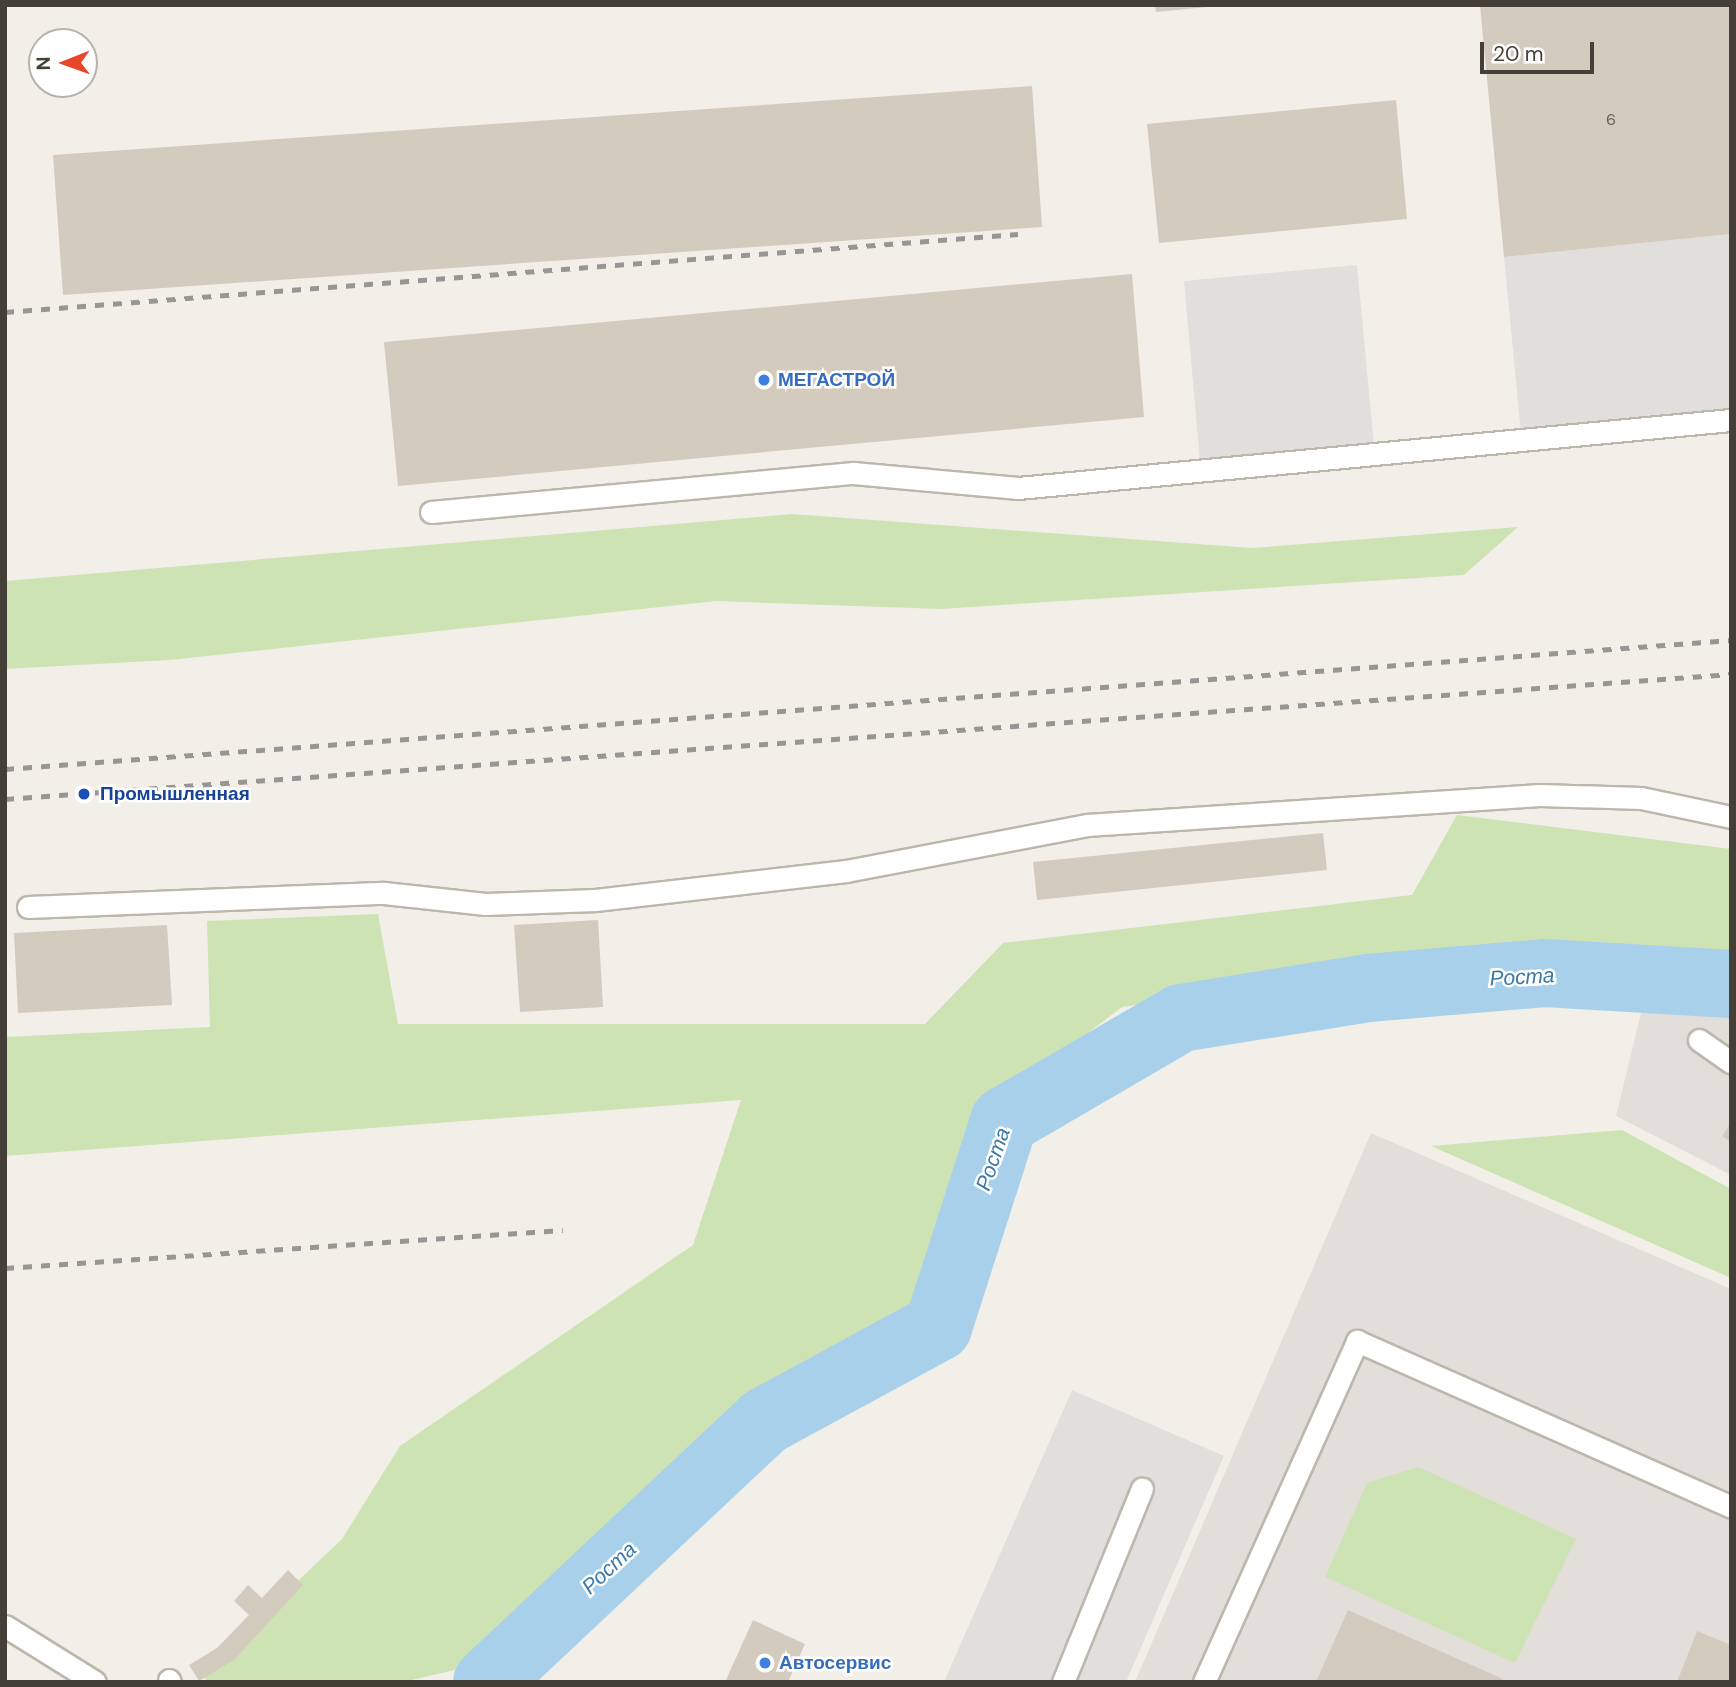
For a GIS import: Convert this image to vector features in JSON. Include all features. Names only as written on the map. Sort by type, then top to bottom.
[{"type":"lane","points":[[431,512],[853,473],[1018,488],[1731,420]]},
{"type":"lane","points":[[28,907],[384,893],[485,904],[594,900],[846,870],[1087,825],[1540,794],[1641,799],[1731,817]]},
{"type":"lane","points":[[1699,1040],[1731,1062]]},
{"type":"lane","points":[[1204,1682],[1357,1341],[1731,1507]]},
{"type":"lane","points":[[1063,1682],[1142,1488]]},
{"type":"lane","points":[[5,1626],[95,1682]]},
{"type":"shaded area","points":[[1731,234],[1731,412],[1521,433],[1504,257]]},
{"type":"shaded area","points":[[1357,265],[1374,445],[1200,461],[1184,281]]},
{"type":"shaded area","points":[[1644,1001],[1731,1008],[1731,1175],[1616,1116]]},
{"type":"shaded area","points":[[1371,1133],[1731,1289],[1731,1682],[1135,1682]]},
{"type":"shaded area","points":[[1072,1390],[1224,1456],[1126,1682],[944,1682]]},
{"type":"green space","points":[[792,514],[1252,548],[1518,527],[1464,575],[941,609],[716,601],[170,660],[5,669],[5,581]]},
{"type":"green space","points":[[1457,815],[1731,849],[1731,997],[1638,989],[1485,997],[1335,979],[1122,1007],[982,1113],[923,1312],[752,1416],[518,1655],[403,1682],[207,1682],[202,1672],[342,1539],[400,1446],[693,1245],[741,1100],[5,1156],[5,1037],[210,1027],[207,921],[378,914],[398,1024],[925,1024],[1003,943],[1412,895]]},
{"type":"green space","points":[[1622,1130],[1731,1189],[1731,1278],[1431,1146]]},
{"type":"green space","points":[[1418,1467],[1576,1539],[1515,1663],[1325,1577],[1367,1483]]},
{"type":"building","points":[[1155,5],[1207,5],[1207,7],[1156,12]]},
{"type":"building","points":[[1480,5],[1731,5],[1731,234],[1504,257]]},
{"type":"building","points":[[1032,86],[1042,227],[63,295],[53,155]]},
{"type":"building","points":[[1396,100],[1407,219],[1159,243],[1147,124]]},
{"type":"building","name":"МЕГАСТРОЙ","points":[[1132,274],[1144,417],[398,486],[384,342]]},
{"type":"building","points":[[1323,833],[1327,870],[1037,900],[1033,862]]},
{"type":"building","points":[[598,920],[603,1007],[520,1012],[514,925]]},
{"type":"building","points":[[167,925],[172,1005],[18,1013],[14,933]]},
{"type":"building","points":[[1731,1123],[1731,1142],[1722,1136]]},
{"type":"building","points":[[288,1570],[303,1585],[234,1660],[199,1681],[189,1665],[217,1648],[249,1615],[234,1601],[248,1585],[262,1598]]},
{"type":"building","points":[[1348,1610],[1503,1679],[1502,1682],[1316,1682]]},
{"type":"building","name":"Автосервис","points":[[753,1620],[805,1644],[788,1682],[725,1682]]},
{"type":"building","points":[[1697,1631],[1731,1645],[1731,1682],[1677,1682]]},
{"type":"waterway","name":"Роста","points":[[487,1682],[765,1421],[938,1327],[1004,1121],[1181,1018],[1368,988],[1545,973],[1731,984]]},
{"type":"railway","points":[[5,312],[1018,234]]},
{"type":"railway","points":[[5,769],[1731,640]]},
{"type":"railway","points":[[5,799],[1731,674]]},
{"type":"railway","points":[[5,1268],[563,1230]]},
{"type":"place","name":"МЕГАСТРОЙ","points":[[764,380]]},
{"type":"place","name":"Промышленная","points":[[84,794]]},
{"type":"place","name":"Автосервис","points":[[765,1663]]}]
